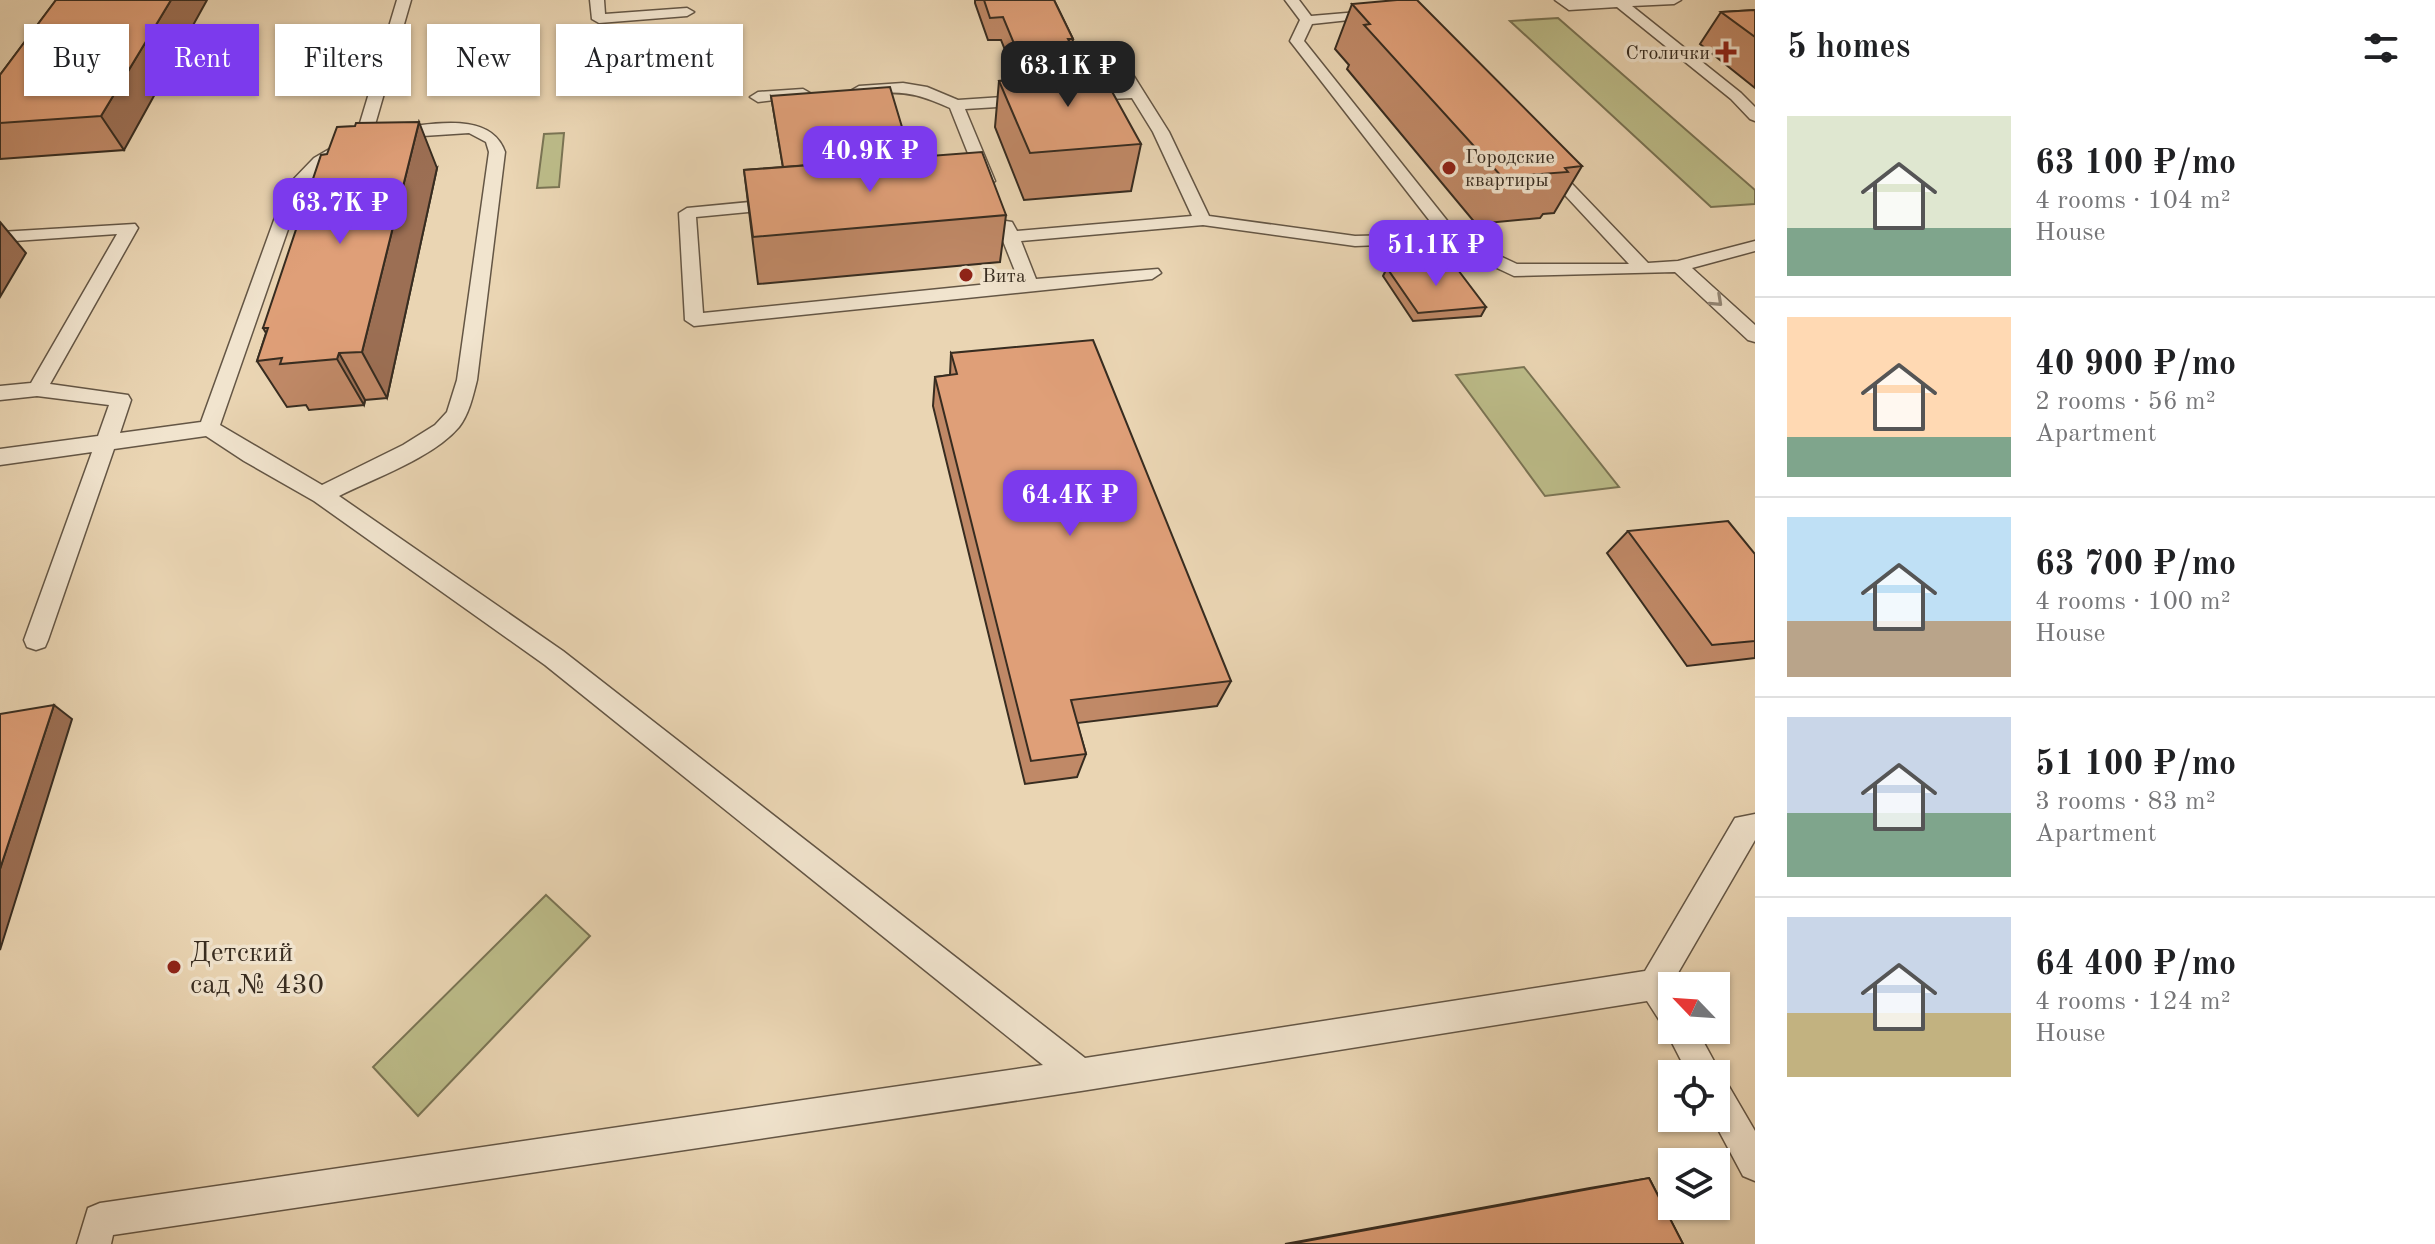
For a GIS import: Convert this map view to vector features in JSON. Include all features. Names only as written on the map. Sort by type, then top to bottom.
[{"type":"lane","points":[[364,135],[404,0]]},
{"type":"lane","points":[[597,0],[599,19],[687,12]]},
{"type":"lane","points":[[1292,0],[1307,20]]},
{"type":"lane","points":[[1562,0],[1569,6],[1674,0]]},
{"type":"lane","points":[[1620,3],[1736,96],[1755,116]]},
{"type":"lane","points":[[1307,20],[1378,13],[1395,15]]},
{"type":"lane","points":[[1307,20],[1297,41],[1455,242]]},
{"type":"lane","points":[[1123,70],[1161,132],[1203,220]]},
{"type":"lane","points":[[845,91],[903,87],[922,90],[956,105],[1136,93]]},
{"type":"lane","points":[[758,97],[816,93]]},
{"type":"lane","points":[[956,105],[991,198],[1011,237],[1029,284]]},
{"type":"lane","points":[[209,428],[294,187],[320,161],[364,135],[472,128],[493,140],[497,152],[467,380],[461,403],[451,422],[434,436],[322,495]]},
{"type":"lane","points":[[1537,157],[1644,269]]},
{"type":"lane","points":[[803,202],[687,213],[694,320],[1152,273]]},
{"type":"lane","points":[[1011,237],[1203,220],[1355,241],[1432,238],[1455,242],[1514,270],[1679,266],[1755,246]]},
{"type":"lane","points":[[0,237],[129,228],[37,389]]},
{"type":"lane","points":[[1679,266],[1755,336]]},
{"type":"lane","points":[[0,393],[37,389],[121,400],[36,640]]},
{"type":"lane","points":[[0,457],[209,428],[251,456],[322,495],[554,658],[1081,1075]]},
{"type":"lane","points":[[1654,985],[1745,827],[1755,827]]},
{"type":"lane","points":[[94,1244],[100,1220],[1081,1075],[1654,985]]},
{"type":"lane","points":[[1654,985],[1658,992]]},
{"type":"lane","points":[[1730,1119],[1755,1164]]},
{"type":"green space","points":[[1558,18],[1755,190],[1755,204],[1711,207],[1510,21]]},
{"type":"green space","points":[[564,133],[559,187],[537,188],[544,134]]},
{"type":"green space","points":[[1524,367],[1619,487],[1545,496],[1456,375]]},
{"type":"green space","points":[[546,895],[590,936],[418,1116],[373,1067]]},
{"type":"building","points":[[56,0],[171,0],[157,24],[145,24],[145,43],[129,70],[129,24],[38,24]]},
{"type":"building","points":[[984,0],[1054,0],[1073,39],[1068,39],[1079,60],[1034,62],[1033,69],[1025,70],[1003,17],[990,18]]},
{"type":"building","points":[[1417,0],[1582,166],[1565,168],[1568,172],[1502,177],[1364,25],[1370,24],[1352,4]]},
{"type":"building","points":[[1755,10],[1755,37],[1721,12]]},
{"type":"building","points":[[24,43],[24,96],[113,96],[101,116],[0,123],[0,75]]},
{"type":"building","points":[[1094,59],[1141,144],[1030,153],[999,81],[1041,78],[1034,62]]},
{"type":"building","points":[[890,87],[911,157],[783,167],[771,96]]},
{"type":"building","points":[[419,122],[362,352],[339,353],[337,359],[280,364],[282,358],[257,361],[268,328],[263,328],[321,155],[327,154],[337,127],[355,126],[356,123]]},
{"type":"building","points":[[982,152],[1006,215],[753,237],[744,170]]},
{"type":"building","points":[[1452,262],[1486,307],[1418,313],[1387,268]]},
{"type":"building","points":[[1093,340],[1231,681],[1071,700],[1086,754],[1031,761],[935,377],[957,374],[951,353]]},
{"type":"building","points":[[1728,521],[1755,554],[1755,641],[1712,645],[1628,531]]},
{"type":"building","points":[[54,705],[0,869],[0,714]]},
{"type":"building","points":[[1649,1178],[1658,1195],[1658,1220],[1671,1220],[1683,1244],[1290,1244]]},
{"type":"place","name":"Столички","points":[[1726,52]]},
{"type":"place","name":"Городские квартиры","points":[[1449,168]]},
{"type":"place","name":"Вита","points":[[966,275]]},
{"type":"place","name":"Детский сад № 430","points":[[174,967]]}]
